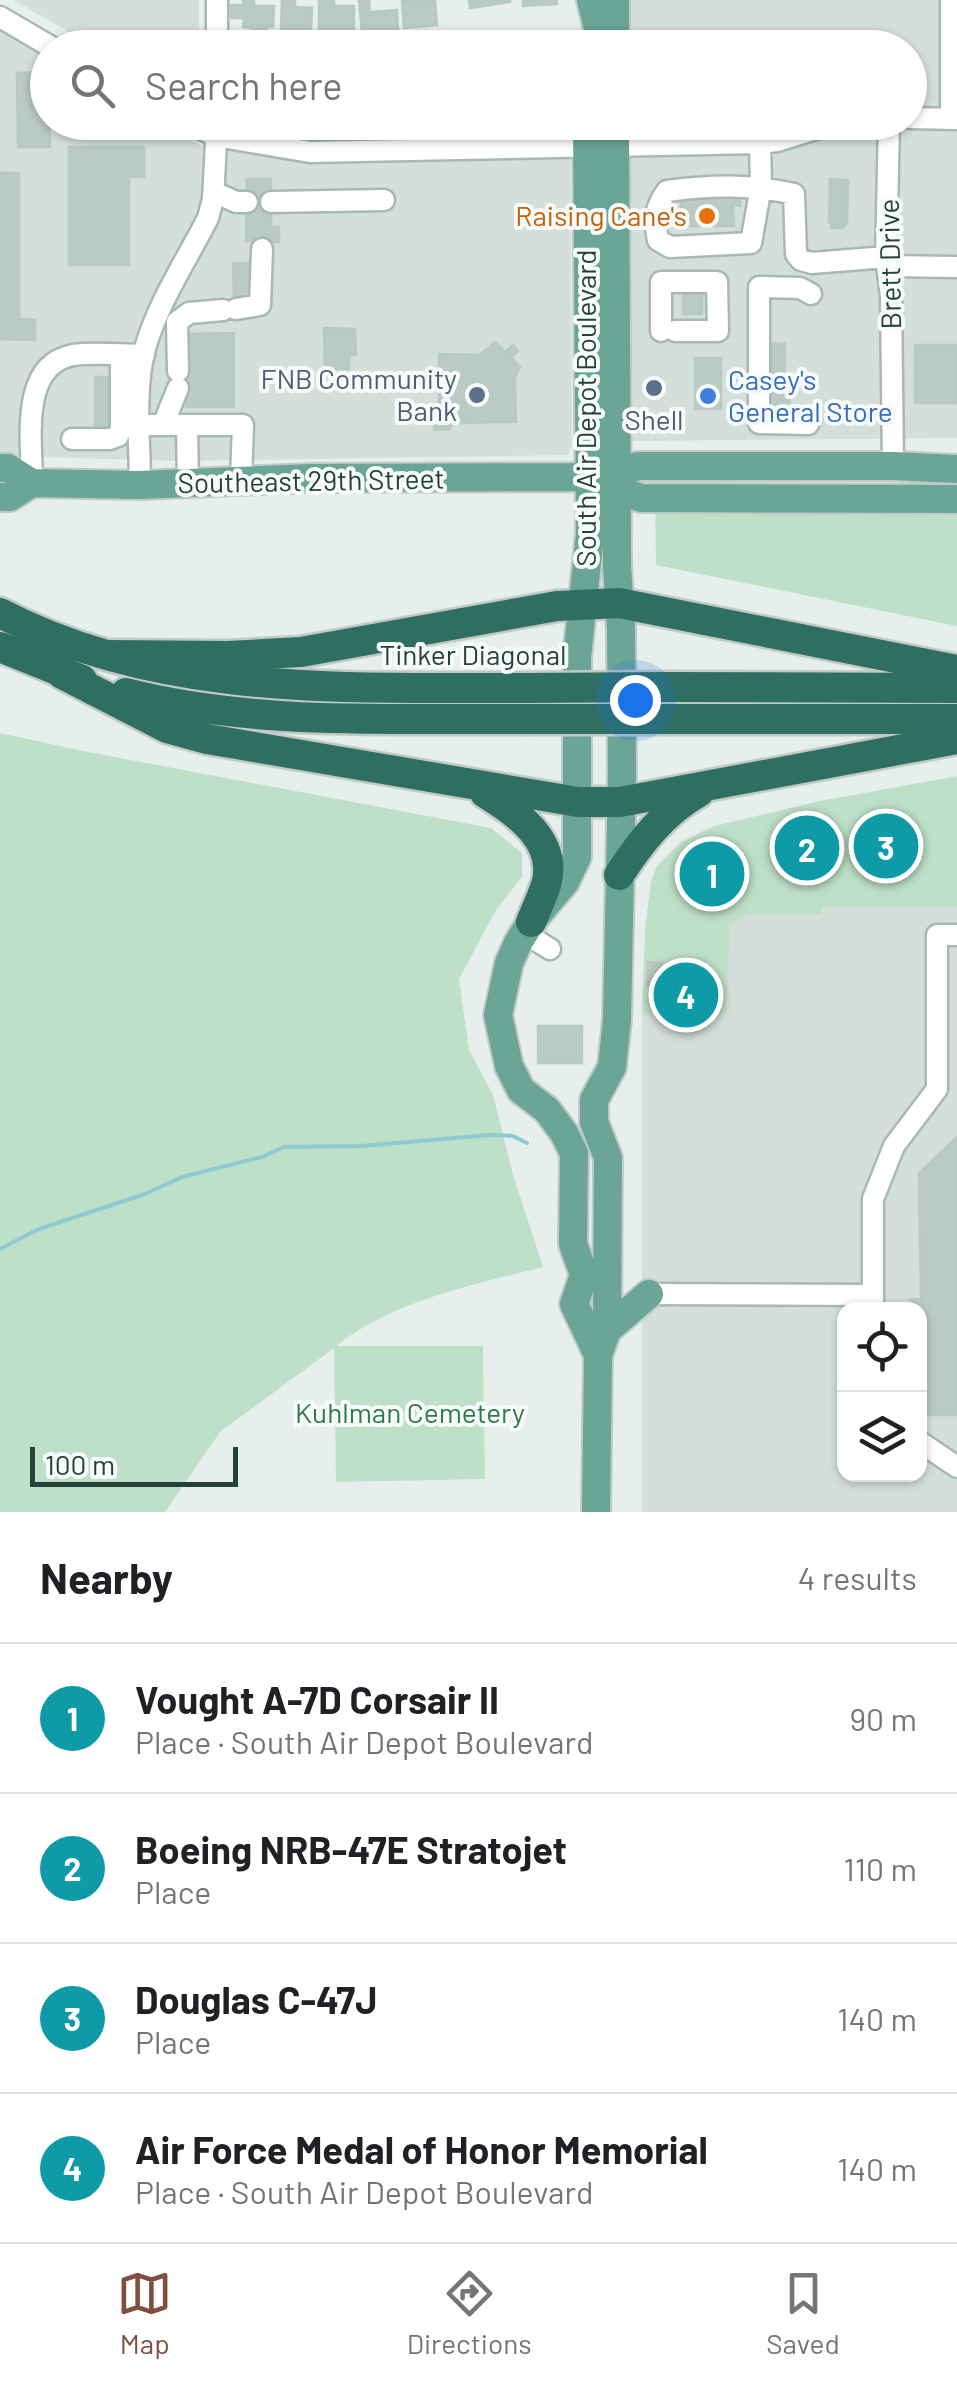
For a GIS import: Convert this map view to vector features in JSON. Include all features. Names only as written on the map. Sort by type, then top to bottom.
[{"type":"highway","points":[[110,655],[301,652],[583,604],[619,603],[957,670]]},
{"type":"highway","name":"Tinker Diagonal","points":[[0,613],[57,638],[110,655],[206,678],[259,684],[957,688]]},
{"type":"highway","points":[[0,647],[180,732],[578,802],[620,802],[957,739]]},
{"type":"highway","points":[[62,674],[156,701],[314,718],[957,719]]},
{"type":"highway","points":[[474,786],[519,814],[544,850],[546,884],[527,927]]},
{"type":"highway","points":[[619,875],[640,842],[664,818],[682,802],[711,786]]},
{"type":"main road","points":[[589,30],[590,0]]},
{"type":"main road","points":[[590,0],[598,30]]},
{"type":"main road","points":[[614,0],[615,30]]},
{"type":"main road","name":"South Air Depot Boulevard","points":[[602,140],[590,534],[578,657],[577,857],[558,892],[527,927],[509,963],[514,987],[498,1015],[508,1066],[521,1090],[547,1110],[574,1153],[573,1244],[584,1275],[574,1304],[602,1343]]},
{"type":"main road","name":"South Air Depot Boulevard","points":[[600,1507],[608,1158],[594,1122],[594,1100],[614,1055],[620,802],[616,479],[602,140]]},
{"type":"main road","name":"Southeast 29th Street","points":[[616,479],[639,466],[957,469]]},
{"type":"main road","name":"Southeast 29th Street","points":[[0,468],[8,468],[32,483],[140,485],[312,478],[589,477],[616,479],[641,498],[957,499]]},
{"type":"main road","name":"Southeast 29th Street","points":[[0,497],[10,497],[32,483]]},
{"type":"main road","points":[[547,1110],[568,1112],[594,1100]]},
{"type":"main road","points":[[602,1343],[649,1294],[626,1287],[608,1266]]},
{"type":"street","points":[[217,0],[217,30]]},
{"type":"street","points":[[927,118],[954,119],[951,0]]},
{"type":"street","points":[[0,17],[30,34]]},
{"type":"street","points":[[140,485],[144,355],[152,328],[208,218],[214,192],[216,140]]},
{"type":"street","points":[[261,140],[310,152],[516,140]]},
{"type":"street","points":[[701,140],[771,140]]},
{"type":"street","name":"Brett Drive","points":[[889,140],[887,262],[894,466]]},
{"type":"street","points":[[760,143],[760,186],[751,243],[670,246],[658,240],[654,221],[658,203],[667,192],[706,186],[760,186],[794,194],[796,254],[801,260],[957,267]]},
{"type":"street","points":[[214,192],[236,202],[247,202]]},
{"type":"street","points":[[271,202],[384,200]]},
{"type":"street","points":[[164,425],[178,379],[177,322],[189,313],[260,305],[262,249]]},
{"type":"street","points":[[811,294],[800,288],[760,287],[760,424],[808,424],[812,419]]},
{"type":"street","points":[[32,483],[34,397],[40,376],[53,362],[74,355],[144,355]]},
{"type":"street","points":[[72,439],[118,436],[122,428],[121,355]]},
{"type":"street","points":[[140,425],[243,425],[241,481]]},
{"type":"street","points":[[187,426],[188,483]]},
{"type":"street","points":[[527,927],[550,949]]},
{"type":"street","points":[[649,1294],[873,1302],[873,1199],[894,1146],[937,1089],[937,935],[957,935]]},
{"type":"street","points":[[927,1447],[957,1468]]},
{"type":"shaded area","points":[[14,0],[199,0],[199,30],[66,30]]},
{"type":"shaded area","points":[[618,0],[957,0],[957,438],[624,441],[620,140],[927,140],[927,30],[618,30]]},
{"type":"shaded area","points":[[0,31],[30,48],[30,140],[190,140],[228,159],[229,140],[570,140],[572,445],[568,455],[179,461],[0,456]]},
{"type":"shaded area","points":[[821,907],[957,907],[957,1512],[642,1512],[642,1013],[725,1013],[730,926],[748,914],[820,914]]},
{"type":"green space","points":[[655,502],[957,503],[957,626],[656,565]]},
{"type":"green space","name":"Kuhlman Cemetery","points":[[0,733],[491,828],[522,853],[522,877],[496,910],[459,979],[469,1050],[493,1095],[513,1175],[543,1267],[409,1306],[336,1346],[483,1346],[485,1479],[336,1482],[334,1348],[220,1432],[165,1512],[0,1512]]},
{"type":"green space","points":[[957,776],[957,907],[822,907],[821,914],[748,914],[730,926],[726,1013],[642,1013],[651,881],[657,866],[681,842],[714,826],[820,801]]},
{"type":"building","points":[[243,0],[254,0],[254,6],[274,6],[273,27],[243,27],[244,18],[231,18],[231,5],[243,5]]},
{"type":"building","points":[[282,0],[295,0],[295,7],[312,8],[311,30],[281,29]]},
{"type":"building","points":[[319,0],[334,0],[334,6],[354,6],[354,30],[319,30]]},
{"type":"building","points":[[359,0],[369,0],[370,12],[397,10],[398,30],[362,30]]},
{"type":"building","points":[[402,0],[435,1],[437,25],[404,28]]},
{"type":"building","points":[[469,0],[510,0],[510,2],[470,8]]},
{"type":"building","points":[[523,0],[557,0],[557,4],[523,6]]},
{"type":"building","points":[[17,73],[30,73],[30,140],[50,140],[50,147],[18,147]]},
{"type":"building","points":[[69,147],[144,147],[144,177],[129,177],[129,265],[69,265]]},
{"type":"building","points":[[0,173],[19,173],[19,319],[35,320],[35,340],[0,339]]},
{"type":"building","points":[[247,179],[271,179],[271,227],[279,227],[279,242],[246,241]]},
{"type":"building","points":[[830,179],[848,180],[847,223],[843,228],[831,228],[829,223]]},
{"type":"building","name":"Raising Cane's","points":[[740,196],[740,206],[733,205],[734,226],[680,226],[681,198]]},
{"type":"building","points":[[233,263],[255,263],[255,300],[234,300]]},
{"type":"building","points":[[683,291],[702,291],[702,314],[683,314]]},
{"type":"building","points":[[324,328],[355,329],[356,355],[349,355],[349,369],[325,369]]},
{"type":"building","points":[[234,333],[234,407],[186,407],[186,334]]},
{"type":"building","name":"FNB Community Bank","points":[[495,342],[505,352],[513,345],[518,351],[511,358],[520,367],[515,377],[516,422],[451,423],[450,429],[434,430],[434,413],[439,414],[439,354],[480,355]]},
{"type":"building","points":[[768,343],[785,344],[784,385],[790,385],[790,405],[767,404]]},
{"type":"building","points":[[915,345],[957,345],[957,403],[915,403]]},
{"type":"building","name":"Casey's General Store","points":[[695,358],[721,358],[721,409],[695,409]]},
{"type":"building","points":[[95,377],[117,377],[117,427],[95,427]]},
{"type":"building","points":[[648,962],[662,963],[661,986],[647,985]]},
{"type":"building","points":[[538,1026],[582,1026],[582,1063],[538,1063]]},
{"type":"building","points":[[957,1137],[957,1415],[927,1415],[927,1302],[910,1302],[921,1299],[919,1173]]},
{"type":"waterway","points":[[0,1249],[39,1229],[145,1194],[182,1177],[262,1157],[284,1147],[361,1146],[490,1135],[513,1136],[527,1143]]},
{"type":"place","name":"Raising Cane's","points":[[707,216]]},
{"type":"place","name":"Shell","points":[[654,388]]},
{"type":"place","name":"FNB Community Bank","points":[[477,395]]},
{"type":"place","name":"Casey's General Store","points":[[708,396]]},
{"type":"place","name":"Douglas C-47J","points":[[886,846]]},
{"type":"place","name":"Boeing NRB-47E Stratojet","points":[[807,848]]},
{"type":"place","name":"Vought A-7D Corsair II","points":[[712,874]]},
{"type":"place","name":"Air Force Medal of Honor Memorial","points":[[686,995]]}]
